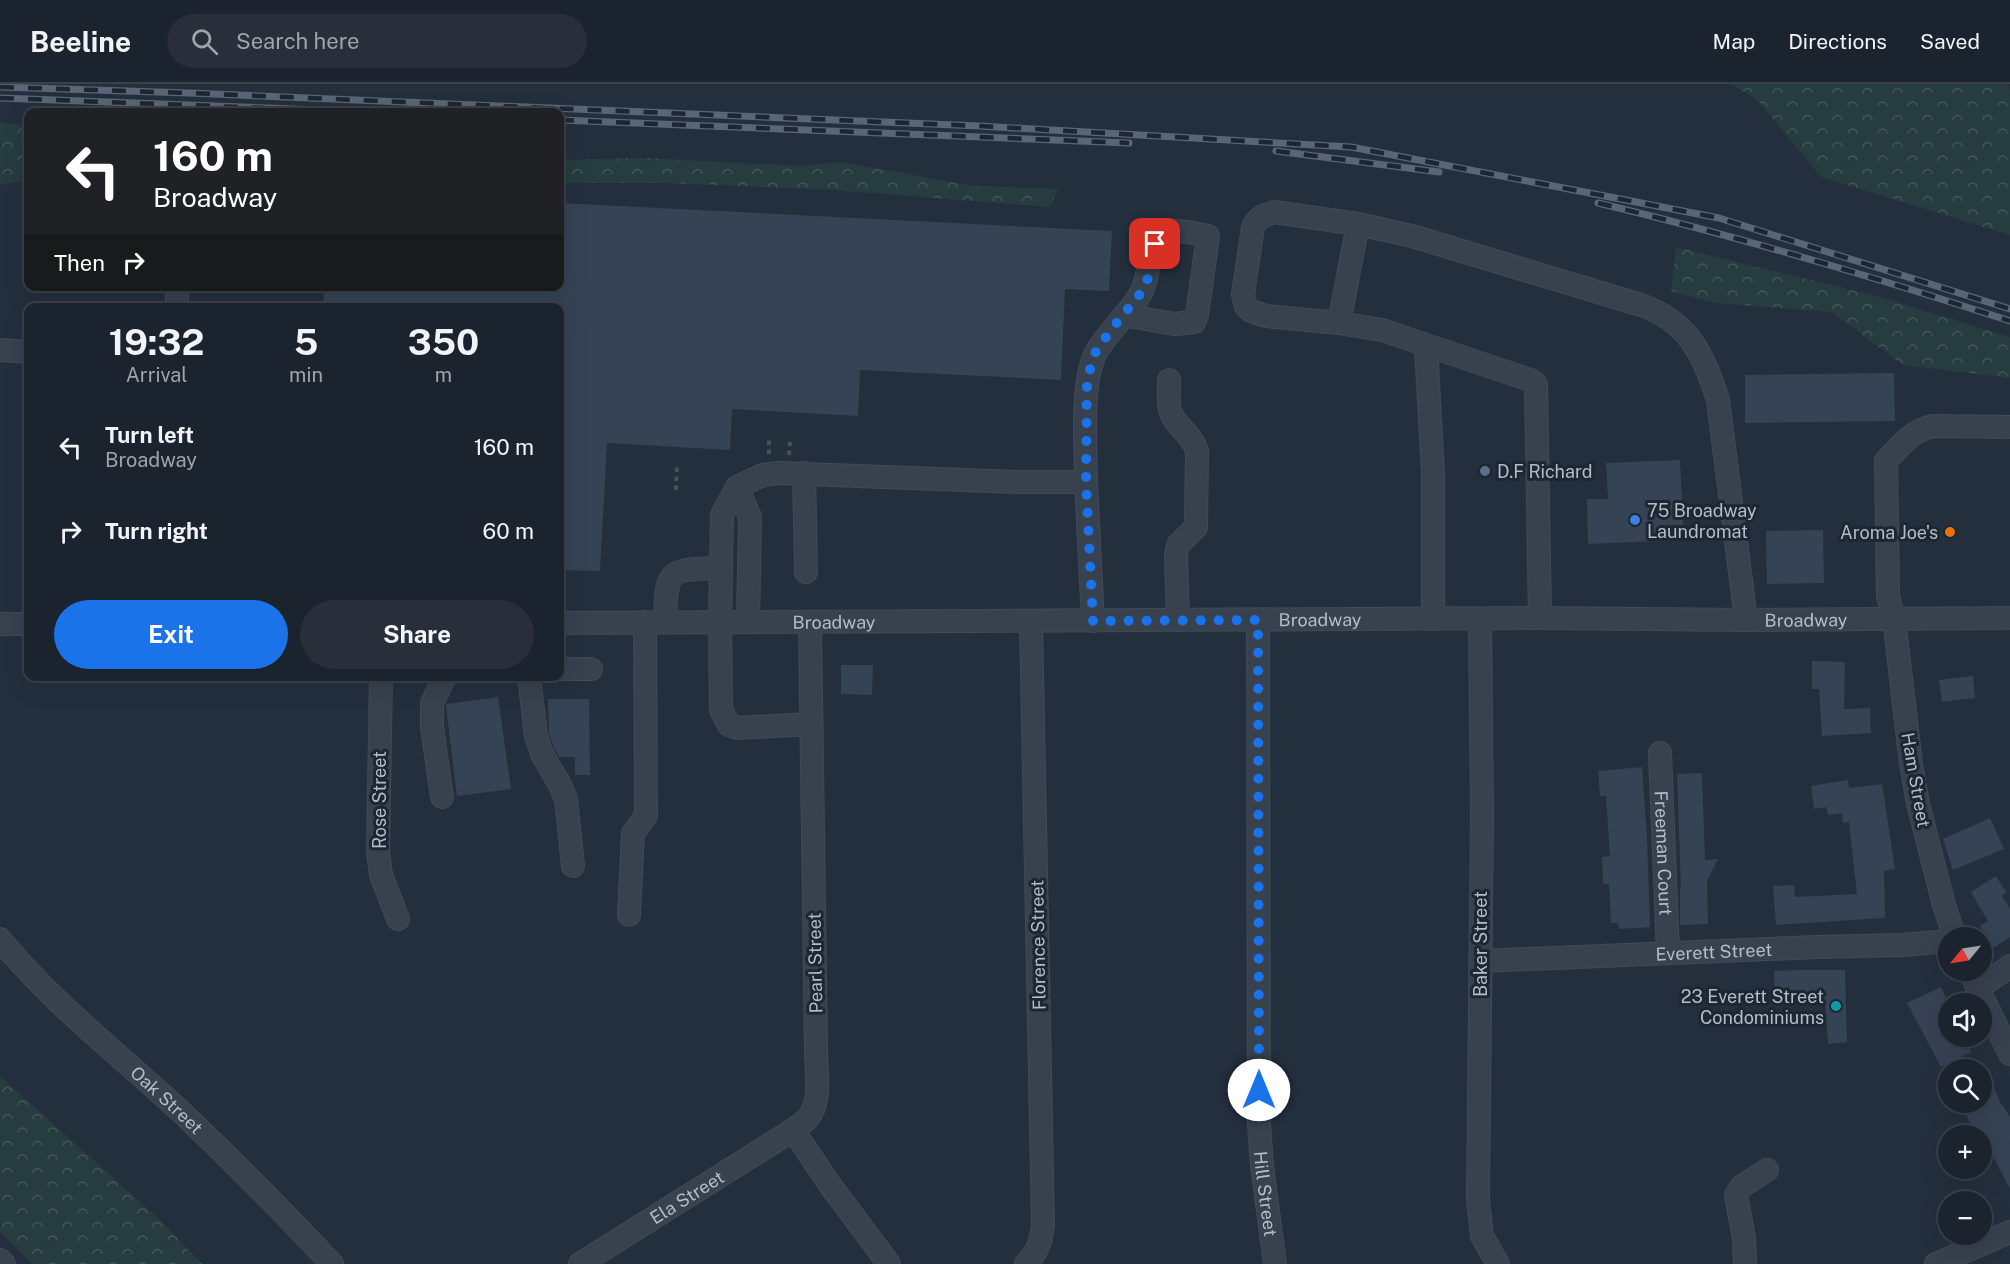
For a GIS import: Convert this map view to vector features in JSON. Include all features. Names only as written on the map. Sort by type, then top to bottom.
[{"type":"street","points":[[1540,618],[1536,384],[1533,381],[1382,330],[1340,323],[1266,316],[1246,307],[1243,294],[1253,227],[1261,217],[1274,212],[1358,224],[1412,236],[1658,310],[1674,321],[1699,353],[1710,375],[1718,400],[1746,620]]},
{"type":"street","points":[[1340,323],[1358,224]]},
{"type":"street","points":[[1093,621],[1086,482],[1087,379],[1096,351],[1141,293],[1148,278],[1155,244],[1160,236],[1176,231],[1208,236],[1197,315],[1194,322],[1174,324],[1124,315]]},
{"type":"street","points":[[1426,346],[1433,473],[1434,619]]},
{"type":"street","points":[[0,350],[24,352]]},
{"type":"street","points":[[1169,380],[1170,410],[1194,442],[1197,451],[1196,527],[1178,545],[1176,555],[1178,620]]},
{"type":"street","name":"Ham Street","points":[[1951,927],[1918,804],[1911,764],[1894,619],[1888,596],[1886,461],[1912,433],[1923,428],[1933,426],[2010,427]]},
{"type":"street","points":[[811,724],[738,728],[729,725],[722,710],[720,622],[722,514],[737,487],[763,475],[804,473],[1017,482],[1086,482]]},
{"type":"street","points":[[804,473],[806,572]]},
{"type":"street","points":[[737,487],[750,517],[748,622]]},
{"type":"street","points":[[629,915],[633,833],[646,816],[655,622],[668,583],[674,574],[682,570],[721,568]]},
{"type":"street","name":"Broadway","points":[[564,623],[2010,618]]},
{"type":"street","name":"Baker Street","points":[[1480,619],[1479,1219],[1482,1236],[1498,1264]]},
{"type":"street","name":"Hill Street","points":[[1258,620],[1259,1124],[1275,1264]]},
{"type":"street","name":"Pearl Street","points":[[793,1130],[807,1120],[816,1100],[810,622]]},
{"type":"street","name":"Florence Street","points":[[1026,1264],[1034,1256],[1040,1243],[1043,1225],[1031,622]]},
{"type":"street","points":[[0,624],[24,624]]},
{"type":"street","points":[[564,669],[591,669]]},
{"type":"street","name":"Rose Street","points":[[381,681],[378,851],[381,875],[398,919]]},
{"type":"street","points":[[442,797],[432,727],[432,703],[443,681]]},
{"type":"street","points":[[530,681],[536,736],[542,754],[566,799],[573,866]]},
{"type":"street","name":"Freeman Court","points":[[1660,753],[1668,953]]},
{"type":"street","name":"Oak Street","points":[[0,939],[58,1003],[182,1113],[287,1216],[332,1264]]},
{"type":"street","name":"Everett Street","points":[[1480,961],[1903,945],[1938,941]]},
{"type":"street","points":[[1992,973],[2010,966]]},
{"type":"street","points":[[1974,981],[2010,1054]]},
{"type":"street","points":[[793,1130],[830,1185],[889,1264]]},
{"type":"street","name":"Ela Street","points":[[580,1264],[793,1130]]},
{"type":"street","points":[[1745,1264],[1744,1238],[1736,1195],[1741,1187],[1767,1170]]},
{"type":"street","points":[[1936,1264],[2010,1232]]},
{"type":"street","points":[[0,1260],[4,1264]]},
{"type":"path","points":[[676,490],[677,463]]},
{"type":"green space","points":[[1732,84],[2008,84],[2010,91],[2010,235],[1821,177],[1758,101]]},
{"type":"green space","points":[[0,122],[24,125],[24,181],[0,185]]},
{"type":"green space","points":[[643,158],[800,166],[842,162],[973,186],[1058,189],[1050,207],[832,190],[667,183],[564,183],[564,160]]},
{"type":"green space","points":[[1676,247],[1880,297],[2010,337],[2010,378],[1903,365],[1832,312],[1714,303],[1671,291]]},
{"type":"green space","points":[[0,1076],[157,1217],[202,1264],[32,1264],[0,1232]]},
{"type":"building","points":[[564,203],[1112,231],[1109,291],[1065,289],[1061,380],[860,370],[858,416],[732,409],[730,450],[607,443],[600,571],[564,570],[564,303],[323,303],[324,291],[564,291]]},
{"type":"building","points":[[1894,373],[1895,421],[1745,423],[1745,375]]},
{"type":"building","name":"75 Broadway Laundromat","points":[[1680,460],[1684,540],[1588,544],[1587,499],[1608,499],[1606,463]]},
{"type":"building","points":[[1823,530],[1824,583],[1767,584],[1766,531]]},
{"type":"building","points":[[1812,661],[1845,662],[1844,709],[1870,708],[1871,733],[1822,736],[1819,689],[1812,689]]},
{"type":"building","points":[[841,665],[873,665],[872,695],[841,694]]},
{"type":"building","points":[[1973,676],[1975,698],[1942,702],[1939,680]]},
{"type":"building","points":[[498,697],[511,789],[457,796],[446,706],[447,704]]},
{"type":"building","points":[[548,699],[589,699],[590,775],[575,775],[575,757],[559,757],[554,748],[549,733]]},
{"type":"building","points":[[1642,767],[1650,927],[1619,929],[1618,923],[1611,923],[1609,884],[1603,884],[1602,857],[1610,856],[1606,796],[1600,796],[1598,771]]},
{"type":"building","points":[[1702,773],[1705,860],[1718,859],[1707,881],[1708,924],[1680,925],[1677,774]]},
{"type":"building","points":[[1848,780],[1849,788],[1882,784],[1895,869],[1884,871],[1885,918],[1776,925],[1773,886],[1794,885],[1795,897],[1857,894],[1849,822],[1843,823],[1842,813],[1828,815],[1826,807],[1814,809],[1811,786]]},
{"type":"building","points":[[1990,818],[2004,849],[1953,870],[1943,839]]},
{"type":"building","points":[[1996,876],[2006,892],[2002,896],[2010,909],[2010,937],[1993,948],[1992,927],[1981,927],[1988,921],[1971,892]]},
{"type":"building","points":[[1845,970],[1847,1042],[1828,1044],[1825,1000],[1775,1001],[1774,971]]},
{"type":"building","points":[[1941,987],[1944,993],[1938,993],[1938,1047],[1968,1047],[1971,1052],[1957,1059],[1938,1059],[1938,1061],[1907,1003]]},
{"type":"building","points":[[1992,1084],[2010,1117],[2010,1189],[1992,1154],[1992,1125],[1971,1125],[1965,1113],[1992,1113]]},
{"type":"railway","points":[[0,87],[549,108]]},
{"type":"railway","points":[[0,98],[267,108]]},
{"type":"railway","points":[[564,109],[980,126],[1351,147],[1719,218],[2010,309]]},
{"type":"railway","points":[[564,120],[1129,143]]},
{"type":"railway","points":[[1276,151],[1439,172]]},
{"type":"railway","points":[[1598,203],[1805,258],[2010,321]]},
{"type":"place","name":"D.F Richard","points":[[1485,471]]},
{"type":"place","name":"75 Broadway Laundromat","points":[[1635,520]]},
{"type":"place","name":"Aroma Joe's","points":[[1950,532]]},
{"type":"place","name":"23 Everett Street Condominiums","points":[[1836,1006]]},
{"type":"route","points":[[1155,244],[1148,278],[1141,293],[1096,351],[1087,379],[1086,482],[1093,621],[1258,620],[1259,1090]]}]
